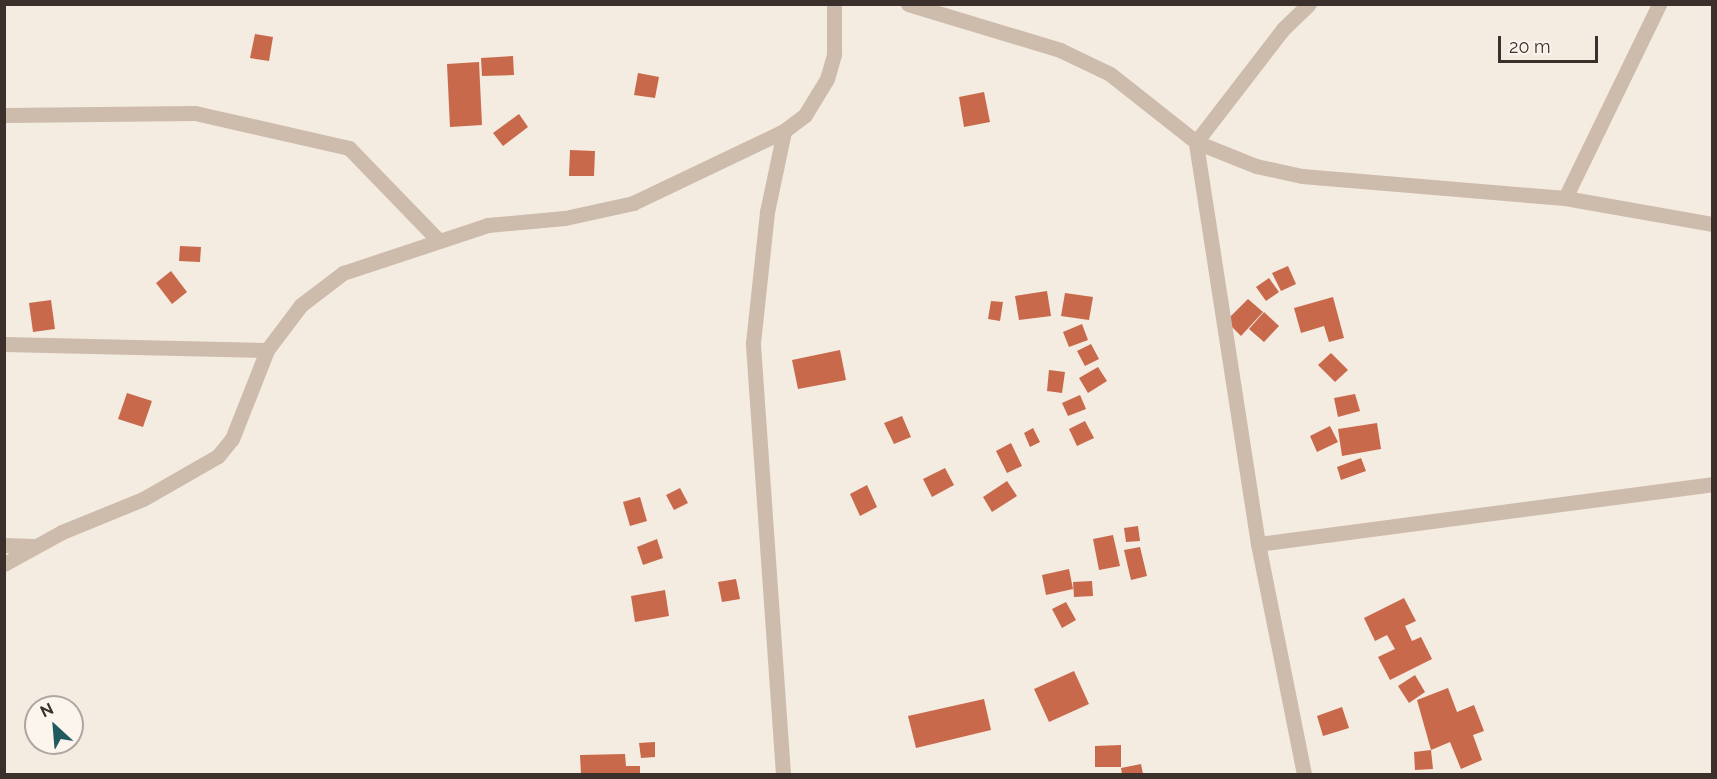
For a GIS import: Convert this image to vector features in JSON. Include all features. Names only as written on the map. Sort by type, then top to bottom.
[{"type":"street","points":[[4,564],[36,546],[143,499],[218,456],[232,439],[267,350],[301,304],[343,273],[488,225],[565,218],[633,203],[784,131],[805,115],[827,80],[834,54],[834,4]]},
{"type":"street","points":[[908,4],[1060,50],[1110,74],[1196,142],[1256,166],[1302,176],[1565,198],[1713,224]]},
{"type":"street","points":[[1304,774],[1258,544],[1196,142],[1283,29],[1309,4]]},
{"type":"street","points":[[1565,198],[1659,4]]},
{"type":"street","points":[[4,115],[195,113],[349,148],[438,240]]},
{"type":"street","points":[[783,774],[753,343],[767,213],[784,131]]},
{"type":"street","points":[[4,344],[267,350]]},
{"type":"street","points":[[1258,544],[1713,484]]},
{"type":"street","points":[[4,545],[36,546]]},
{"type":"building","points":[[255,34],[273,37],[269,61],[250,58]]},
{"type":"building","points":[[513,56],[514,75],[482,76],[481,58]]},
{"type":"building","points":[[479,62],[482,125],[450,127],[447,64]]},
{"type":"building","points":[[638,73],[659,77],[655,98],[634,95]]},
{"type":"building","points":[[984,92],[990,122],[964,127],[959,97]]},
{"type":"building","points":[[519,114],[528,127],[503,146],[493,133]]},
{"type":"building","points":[[570,150],[595,151],[594,176],[569,176]]},
{"type":"building","points":[[180,246],[201,247],[200,262],[179,261]]},
{"type":"building","points":[[1288,266],[1296,284],[1281,291],[1272,273]]},
{"type":"building","points":[[171,271],[187,292],[172,304],[156,283]]},
{"type":"building","points":[[1269,278],[1279,292],[1266,301],[1256,287]]},
{"type":"building","points":[[1047,291],[1051,316],[1019,320],[1015,296]]},
{"type":"building","points":[[1065,293],[1093,297],[1089,320],[1061,316]]},
{"type":"building","points":[[1333,297],[1344,338],[1329,342],[1324,326],[1301,333],[1294,308]]},
{"type":"building","points":[[1248,299],[1263,312],[1241,336],[1226,321]]},
{"type":"building","points":[[51,300],[55,329],[33,332],[29,303]]},
{"type":"building","points":[[991,301],[1003,302],[1000,321],[988,319]]},
{"type":"building","points":[[1264,312],[1279,326],[1264,342],[1249,329]]},
{"type":"building","points":[[1082,324],[1088,340],[1069,347],[1063,332]]},
{"type":"building","points":[[1091,344],[1099,359],[1085,366],[1077,351]]},
{"type":"building","points":[[840,350],[846,380],[798,389],[792,360]]},
{"type":"building","points":[[1331,353],[1348,370],[1335,382],[1318,365]]},
{"type":"building","points":[[1098,367],[1107,381],[1088,393],[1079,378]]},
{"type":"building","points":[[1049,370],[1065,372],[1062,393],[1047,391]]},
{"type":"building","points":[[127,393],[152,401],[143,427],[118,419]]},
{"type":"building","points":[[1355,394],[1360,411],[1338,417],[1334,398]]},
{"type":"building","points":[[1080,395],[1086,409],[1068,416],[1062,403]]},
{"type":"building","points":[[902,416],[911,437],[894,444],[884,423]]},
{"type":"building","points":[[1085,421],[1094,438],[1077,446],[1069,429]]},
{"type":"building","points":[[1377,423],[1381,449],[1342,456],[1338,429]]},
{"type":"building","points":[[1330,426],[1338,442],[1317,452],[1310,436]]},
{"type":"building","points":[[1033,428],[1040,442],[1030,447],[1024,433]]},
{"type":"building","points":[[1011,443],[1022,466],[1007,473],[996,451]]},
{"type":"building","points":[[1361,458],[1366,471],[1341,480],[1337,467]]},
{"type":"building","points":[[945,468],[954,485],[932,497],[923,479]]},
{"type":"building","points":[[1007,481],[1017,496],[992,512],[983,497]]},
{"type":"building","points":[[867,485],[877,507],[860,516],[850,494]]},
{"type":"building","points":[[680,488],[688,503],[674,510],[666,495]]},
{"type":"building","points":[[640,497],[647,521],[630,526],[623,502]]},
{"type":"building","points":[[1138,526],[1140,541],[1126,542],[1124,528]]},
{"type":"building","points":[[1113,535],[1120,566],[1099,570],[1093,539]]},
{"type":"building","points":[[657,539],[663,558],[643,565],[637,547]]},
{"type":"building","points":[[1140,547],[1147,576],[1131,580],[1124,550]]},
{"type":"building","points":[[1069,569],[1073,589],[1046,595],[1042,575]]},
{"type":"building","points":[[736,579],[740,599],[722,602],[718,582]]},
{"type":"building","points":[[1092,581],[1093,596],[1074,597],[1073,582]]},
{"type":"building","points":[[665,590],[669,616],[635,622],[631,596]]},
{"type":"building","points":[[1404,598],[1416,621],[1405,626],[1412,641],[1421,637],[1432,659],[1390,680],[1378,657],[1395,649],[1387,635],[1375,641],[1364,618]]},
{"type":"building","points":[[1066,602],[1076,620],[1062,628],[1052,609]]},
{"type":"building","points":[[1074,671],[1089,704],[1049,722],[1034,689]]},
{"type":"building","points":[[1415,675],[1425,692],[1409,703],[1398,686]]},
{"type":"building","points":[[1448,688],[1457,712],[1474,705],[1484,731],[1473,735],[1482,760],[1461,769],[1450,742],[1431,750],[1417,700]]},
{"type":"building","points":[[984,699],[991,730],[916,748],[908,716]]},
{"type":"building","points":[[1342,707],[1349,728],[1323,736],[1317,716]]},
{"type":"building","points":[[655,742],[655,757],[641,758],[639,743]]},
{"type":"building","points":[[1121,745],[1121,767],[1095,767],[1095,746]]},
{"type":"building","points":[[1431,750],[1433,769],[1415,770],[1414,752]]},
{"type":"building","points":[[625,754],[626,766],[640,766],[640,774],[581,774],[580,755]]},
{"type":"building","points":[[1141,764],[1143,774],[1122,774],[1121,768]]}]
